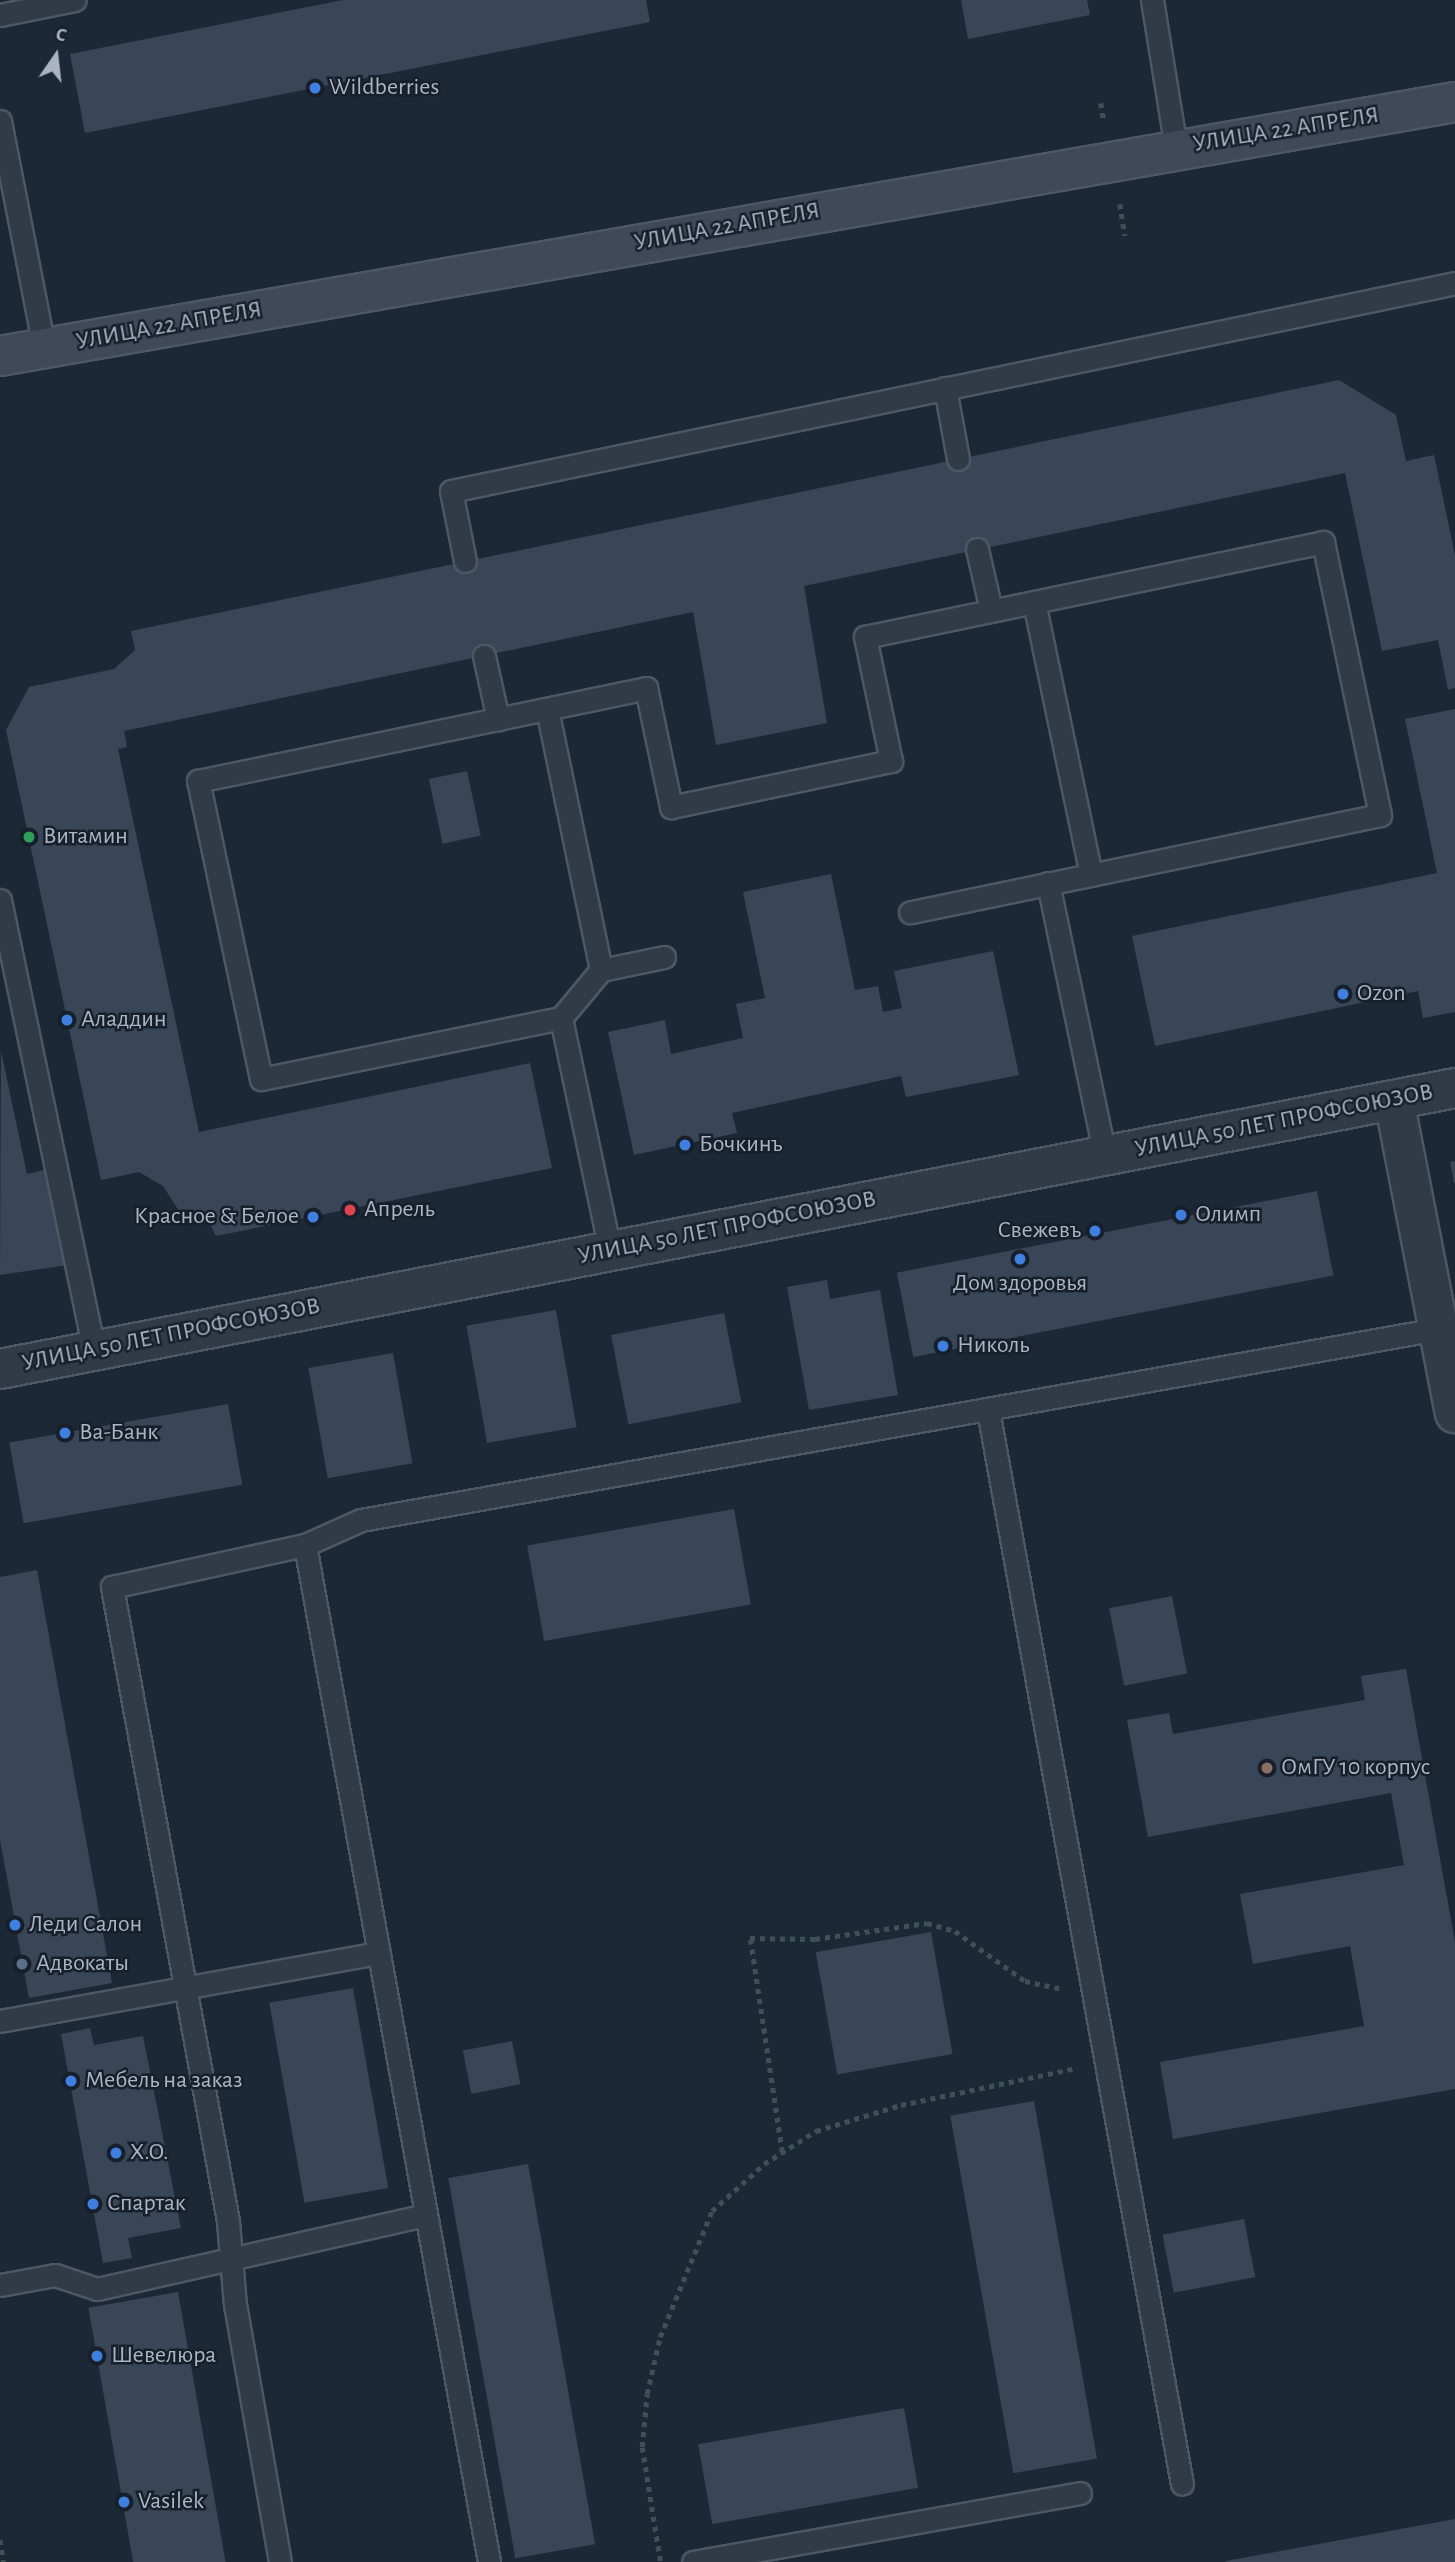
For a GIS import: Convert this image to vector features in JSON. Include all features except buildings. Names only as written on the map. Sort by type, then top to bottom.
[{"type":"main road","name":"УЛИЦА 22 АПРЕЛЯ","points":[[0,356],[1455,102]]},
{"type":"street","name":"УЛИЦА 50 ЛЕТ ПРОФСОЮЗОВ","points":[[0,1369],[94,1348],[1455,1088]]},
{"type":"street","points":[[1394,1100],[1455,1413]]},
{"type":"lane","points":[[0,15],[75,0]]},
{"type":"lane","points":[[1152,0],[1176,149]]},
{"type":"lane","points":[[0,121],[44,348]]},
{"type":"lane","points":[[465,561],[451,491],[1455,283]]},
{"type":"lane","points":[[945,388],[958,459]]},
{"type":"lane","points":[[664,957],[601,970],[561,1018],[261,1079],[198,781],[646,688],[671,807],[891,761],[865,637],[1323,542],[1380,815],[911,912]]},
{"type":"lane","points":[[977,549],[991,611]]},
{"type":"lane","points":[[1034,602],[1091,875]]},
{"type":"lane","points":[[484,656],[498,719]]},
{"type":"lane","points":[[547,709],[601,970]]},
{"type":"lane","points":[[1048,883],[1105,1155]]},
{"type":"lane","points":[[0,900],[94,1348]]},
{"type":"lane","points":[[561,1018],[610,1251]]},
{"type":"lane","points":[[280,2562],[235,2305],[233,2259],[111,1587],[305,1545],[361,1520],[1438,1329]]},
{"type":"lane","points":[[988,1410],[1182,2484]]},
{"type":"lane","points":[[305,1545],[489,2562]]},
{"type":"lane","points":[[0,2021],[379,1953]]},
{"type":"lane","points":[[0,2285],[55,2274],[97,2289],[425,2215]]},
{"type":"lane","points":[[693,2562],[1080,2493]]},
{"type":"path","points":[[1101,103],[1105,130]]},
{"type":"path","points":[[1120,204],[1125,236]]},
{"type":"path","points":[[782,2152],[750,1938],[815,1940],[928,1923],[955,1931],[1025,1981],[1056,1990],[1092,1984]]},
{"type":"path","points":[[660,2562],[642,2447],[660,2337],[712,2211],[782,2152],[816,2131],[901,2105],[1106,2063]]},
{"type":"path","points":[[0,2540],[4,2562]]},
{"type":"place","name":"Wildberries","points":[[315,88]]},
{"type":"place","name":"Витамин","points":[[29,837]]},
{"type":"place","name":"Ozon","points":[[1343,994]]},
{"type":"place","name":"Аладдин","points":[[67,1020]]},
{"type":"place","name":"Бочкинъ","points":[[685,1145]]},
{"type":"place","name":"Апрель","points":[[350,1210]]},
{"type":"place","name":"Олимп","points":[[1181,1215]]},
{"type":"place","name":"Красное & Белое","points":[[313,1217]]},
{"type":"place","name":"Свежевъ","points":[[1095,1231]]},
{"type":"place","name":"Дом здоровья","points":[[1020,1259]]},
{"type":"place","name":"Николь","points":[[943,1346]]},
{"type":"place","name":"Ва-Банк","points":[[65,1433]]},
{"type":"place","name":"ОмГУ 10 корпус","points":[[1267,1768]]},
{"type":"place","name":"Леди Салон","points":[[15,1925]]},
{"type":"place","name":"Адвокаты","points":[[22,1964]]},
{"type":"place","name":"Мебель на заказ","points":[[71,2081]]},
{"type":"place","name":"X.O.","points":[[116,2153]]},
{"type":"place","name":"Спартак","points":[[93,2204]]},
{"type":"place","name":"Шевелюра","points":[[97,2356]]},
{"type":"place","name":"Vasilek","points":[[124,2502]]}]
